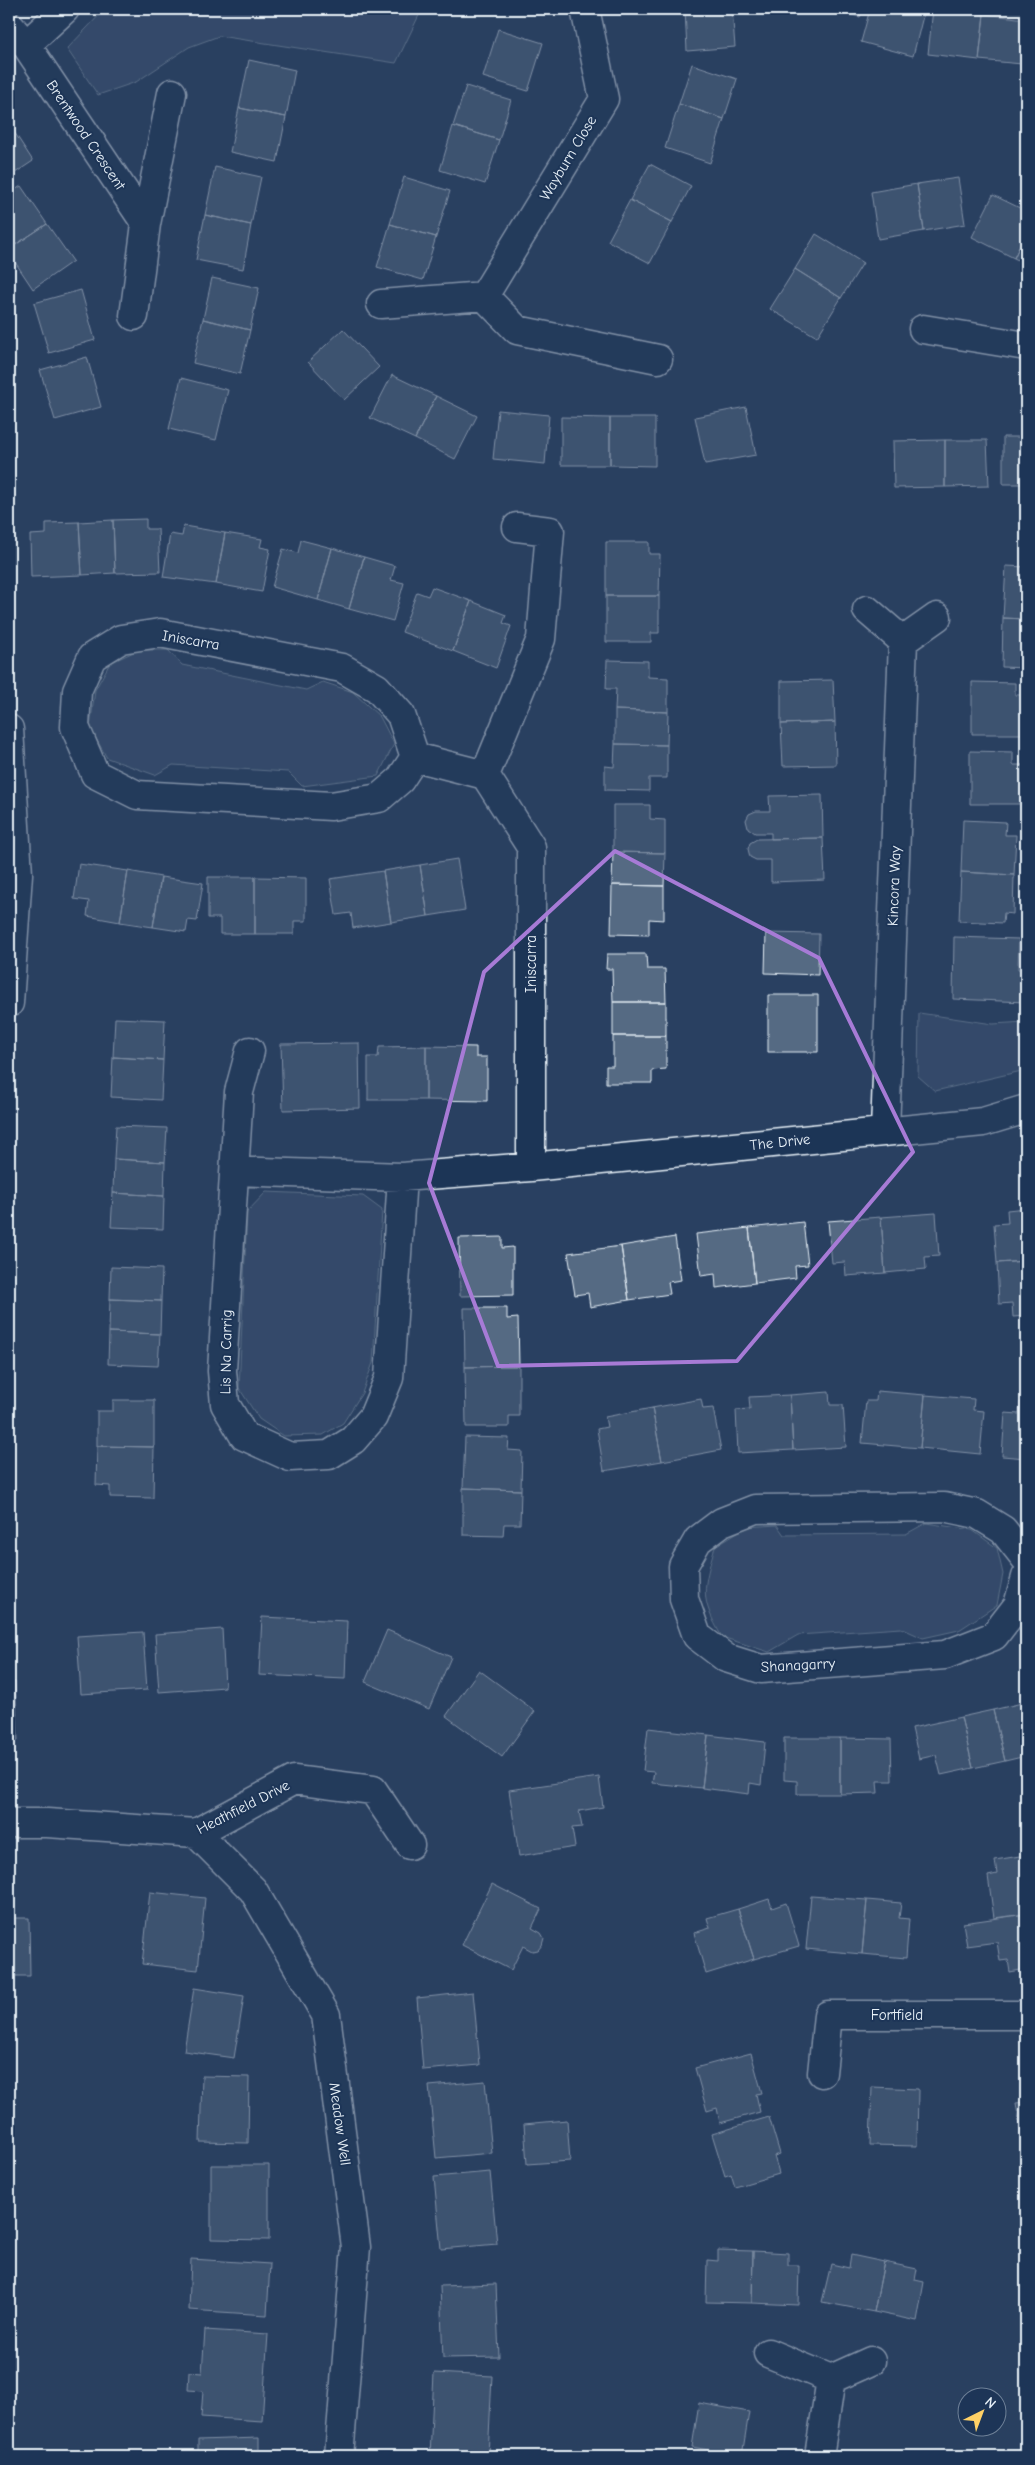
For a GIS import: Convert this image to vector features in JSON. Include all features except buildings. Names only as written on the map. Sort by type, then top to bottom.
[{"type":"street","name":"Brentwood Crescent","points":[[65,9],[17,35],[146,224]]},
{"type":"street","name":"Wayburn Close","points":[[484,296],[604,99],[585,9]]},
{"type":"street","points":[[134,316],[146,224],[172,93]]},
{"type":"street","points":[[381,304],[484,296],[517,330],[658,359]]},
{"type":"street","points":[[923,330],[1026,346]]},
{"type":"street","points":[[415,757],[484,775],[541,639],[550,531],[517,527]]},
{"type":"street","points":[[867,610],[903,641],[937,617]]},
{"type":"street","name":"Iniscarra","points":[[160,633],[342,668],[377,688],[401,715],[415,757],[400,780],[378,798],[331,806],[136,795],[95,774],[75,727],[77,691],[92,658],[122,639],[160,633]]},
{"type":"street","name":"Kincora Way","points":[[885,1131],[903,641]]},
{"type":"street","points":[[9,729],[18,874],[9,1003]]},
{"type":"street","name":"Iniscarra","points":[[484,775],[531,847],[531,1167]]},
{"type":"street","name":"Lis Na Carrig","points":[[250,1051],[239,1092],[222,1371],[225,1404],[244,1436],[290,1457],[329,1455],[353,1440],[373,1417],[389,1378],[402,1177]]},
{"type":"street","name":"The Drive","points":[[531,1167],[983,1122],[1026,1109]]},
{"type":"street","points":[[235,1171],[402,1177],[531,1167]]},
{"type":"street","name":"Shanagarry","points":[[1026,1559],[1003,1530],[978,1514],[944,1507],[755,1509],[722,1522],[698,1540],[683,1566],[684,1599],[698,1636],[726,1658],[760,1669],[945,1655],[994,1636],[1018,1605],[1026,1577]]},
{"type":"street","name":"Heathfield Drive","points":[[9,1823],[47,1823],[196,1833],[294,1780],[373,1790],[410,1845]]},
{"type":"street","name":"Meadow Well","points":[[196,1833],[253,1890],[326,2015],[356,2247],[339,2456]]},
{"type":"street","name":"Fortfield","points":[[822,2074],[828,2015],[1026,2014]]},
{"type":"street","points":[[768,2353],[831,2379],[871,2361]]},
{"type":"street","points":[[819,2456],[831,2379]]},
{"type":"highlighted area","points":[[615,851],[819,958],[913,1152],[737,1361],[498,1366],[429,1183],[484,972]]},
{"type":"shaded area","points":[[105,9],[422,9],[396,63],[219,36],[189,47],[136,82],[98,95],[67,49]]},
{"type":"shaded area","points":[[138,650],[168,650],[182,665],[306,690],[323,682],[353,692],[380,717],[394,744],[378,776],[302,786],[288,772],[173,765],[155,775],[107,758],[90,728],[95,690],[110,663]]},
{"type":"shaded area","points":[[919,1013],[993,1024],[1026,1022],[1026,1070],[935,1091],[918,1076]]},
{"type":"shaded area","points":[[266,1192],[363,1196],[382,1210],[373,1363],[362,1393],[343,1423],[323,1435],[284,1436],[259,1419],[239,1388],[247,1212]]},
{"type":"shaded area","points":[[926,1523],[972,1530],[997,1548],[1003,1574],[997,1605],[959,1630],[923,1638],[901,1628],[798,1635],[769,1652],[722,1637],[710,1612],[705,1593],[708,1573],[715,1546],[746,1527],[777,1525],[784,1535],[906,1534]]}]
